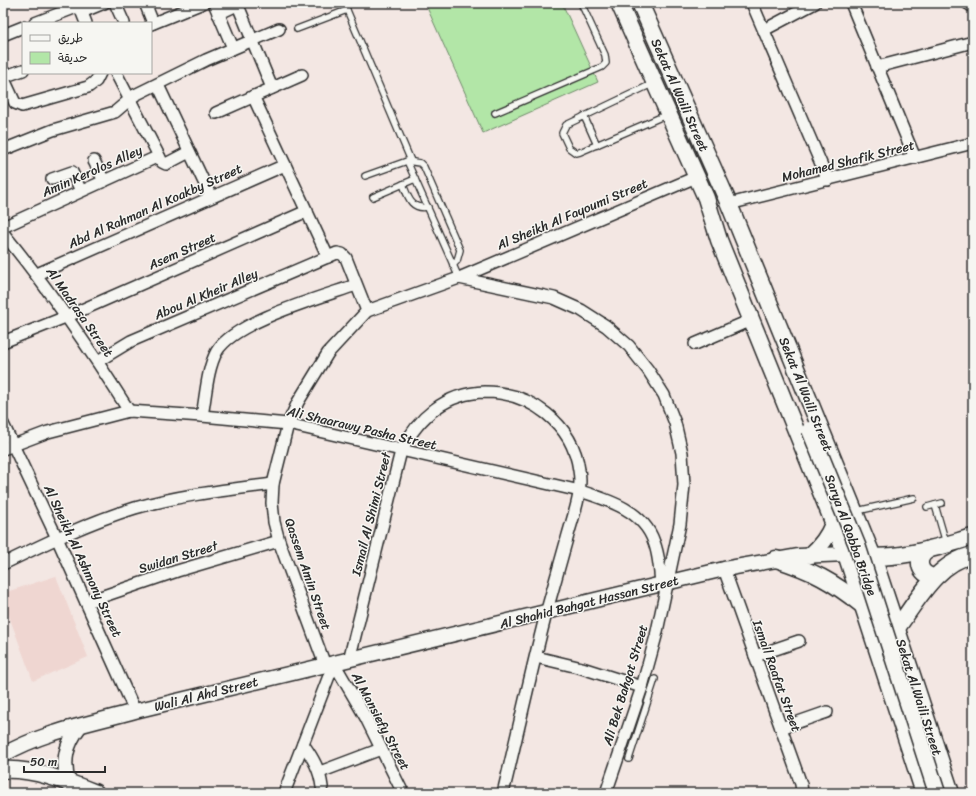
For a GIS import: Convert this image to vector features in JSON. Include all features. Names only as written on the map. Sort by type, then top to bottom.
[{"type":"main road","name":"Sekat Al Waili Street","points":[[619,3],[706,198],[719,240],[846,554],[926,793]]},
{"type":"main road","name":"Sekat Al Waili Street","points":[[640,3],[729,204],[873,557],[951,793]]},
{"type":"main road","name":"Sarya Al Qobba Bridge","points":[[706,198],[720,215],[732,234],[857,545],[926,793]]},
{"type":"main road","points":[[812,555],[828,536],[833,524]]},
{"type":"main road","points":[[846,554],[873,557],[919,552],[973,537]]},
{"type":"main road","points":[[930,549],[924,552],[920,558],[919,565],[922,572],[928,576],[935,577]]},
{"type":"main road","points":[[897,628],[935,577],[954,562],[973,555]]},
{"type":"main road","points":[[776,559],[807,569],[836,585],[862,605]]},
{"type":"main road","points":[[3,770],[29,772],[68,782],[96,793]]},
{"type":"street","points":[[38,22],[80,7],[104,3]]},
{"type":"street","points":[[116,3],[124,22]]},
{"type":"street","points":[[145,3],[152,22]]},
{"type":"street","points":[[172,3],[176,14]]},
{"type":"street","points":[[152,23],[203,3]]},
{"type":"street","points":[[214,3],[233,48]]},
{"type":"street","points":[[752,3],[828,180]]},
{"type":"street","points":[[764,30],[815,3]]},
{"type":"street","points":[[851,3],[915,158]]},
{"type":"street","points":[[967,3],[973,7]]},
{"type":"street","points":[[218,14],[237,4],[272,88]]},
{"type":"street","points":[[80,7],[86,22]]},
{"type":"street","points":[[3,35],[22,27]]},
{"type":"street","points":[[3,150],[53,130],[115,112],[130,99],[233,48],[278,29]]},
{"type":"street","points":[[877,67],[973,42]]},
{"type":"street","points":[[22,70],[3,77],[15,103],[22,106],[88,87],[96,81],[99,75]]},
{"type":"street","points":[[117,74],[159,156]]},
{"type":"street","points":[[216,113],[302,75]]},
{"type":"street","points":[[158,85],[211,197]]},
{"type":"street","points":[[253,96],[328,257],[337,253],[342,254],[346,258],[366,311]]},
{"type":"street","name":"Mohamed Shafik Street","points":[[729,204],[973,143]]},
{"type":"street","name":"Amin Kerolos Alley","points":[[3,227],[159,156],[162,162],[166,164],[189,152]]},
{"type":"street","points":[[94,160],[104,181]]},
{"type":"street","name":"Abd Al Rahman Al Koakby Street","points":[[36,274],[285,165]]},
{"type":"street","points":[[52,179],[72,172],[81,191]]},
{"type":"street","name":"Al Sheikh Al Fayoumi Street","points":[[459,278],[696,176]]},
{"type":"street","name":"Asem Street","points":[[3,342],[68,316],[307,211]]},
{"type":"street","name":"Al Madrasa Street","points":[[3,233],[68,316],[129,411]]},
{"type":"street","name":"Abou Al Kheir Alley","points":[[98,361],[130,341],[328,257]]},
{"type":"street","points":[[459,278],[554,298],[581,310],[606,326],[629,346],[648,370],[664,396],[675,424],[682,453],[684,485],[680,524],[664,584]]},
{"type":"street","name":"Qassem Amin Street","points":[[329,664],[279,541],[272,510],[273,484],[288,424],[298,402],[328,353],[366,311],[459,278]]},
{"type":"street","points":[[202,416],[213,360],[217,351],[228,338],[240,330],[274,315],[356,285]]},
{"type":"street","points":[[695,344],[751,320]]},
{"type":"street","name":"Ismail Al Shimi Street","points":[[349,660],[401,451],[410,433],[423,418],[439,405],[457,397],[483,392],[497,392],[516,396],[535,405],[551,417],[564,432],[574,450],[579,469],[580,491],[547,612],[503,793]]},
{"type":"street","name":"Ali Shaarawy Pasha Street","points":[[8,446],[90,420],[129,411],[288,424],[580,491],[612,502],[625,508],[637,517],[646,528],[654,541],[664,584]]},
{"type":"street","name":"Al Sheikh Al Ashmony Street","points":[[3,424],[8,446],[57,538],[135,711]]},
{"type":"street","points":[[3,564],[57,538],[134,509],[200,493],[273,484]]},
{"type":"street","name":"Swidan Street","points":[[86,602],[177,571],[279,541]]},
{"type":"street","name":"Al Shahid Bahgat Hassan Street","points":[[329,664],[724,569],[776,559],[812,555],[846,554]]},
{"type":"street","name":"Ismail Raafat Street","points":[[724,569],[801,784],[802,793]]},
{"type":"street","name":"Ali Bek Bahgat Street","points":[[606,793],[639,713],[642,687],[664,584]]},
{"type":"street","points":[[755,656],[799,640]]},
{"type":"street","points":[[536,657],[582,668],[642,687]]},
{"type":"street","points":[[284,793],[329,664]]},
{"type":"street","name":"Wali Al Ahd Street","points":[[3,755],[31,742],[79,726],[329,664]]},
{"type":"street","name":"Al Mansiefy Street","points":[[329,664],[366,718],[403,793]]},
{"type":"street","points":[[781,728],[827,712]]},
{"type":"street","points":[[68,782],[65,771],[66,753],[72,736],[79,726]]},
{"type":"street","points":[[302,744],[313,757],[320,772],[322,787]]},
{"type":"street","points":[[320,772],[381,749]]},
{"type":"lane","points":[[344,3],[415,179],[459,278]]},
{"type":"lane","points":[[495,113],[602,67],[606,62],[605,55],[581,3]]},
{"type":"lane","points":[[297,29],[347,10]]},
{"type":"lane","points":[[654,83],[566,125],[563,128],[564,137],[569,148],[576,153],[668,114]]},
{"type":"lane","points":[[584,116],[597,145]]},
{"type":"lane","points":[[365,176],[409,161],[420,163],[424,167],[460,250],[460,256],[453,265]]},
{"type":"lane","points":[[373,197],[415,179]]},
{"type":"lane","points":[[403,184],[410,202],[414,206],[428,207]]},
{"type":"lane","points":[[854,511],[914,498]]},
{"type":"lane","points":[[927,507],[942,503]]},
{"type":"lane","points":[[935,505],[946,544]]},
{"type":"lane","points":[[629,759],[639,713],[656,679]]},
{"type":"shaded area","points":[[56,576],[88,657],[33,681],[3,600],[3,593]]},
{"type":"green space","points":[[425,3],[562,3],[598,82],[483,133]]}]
